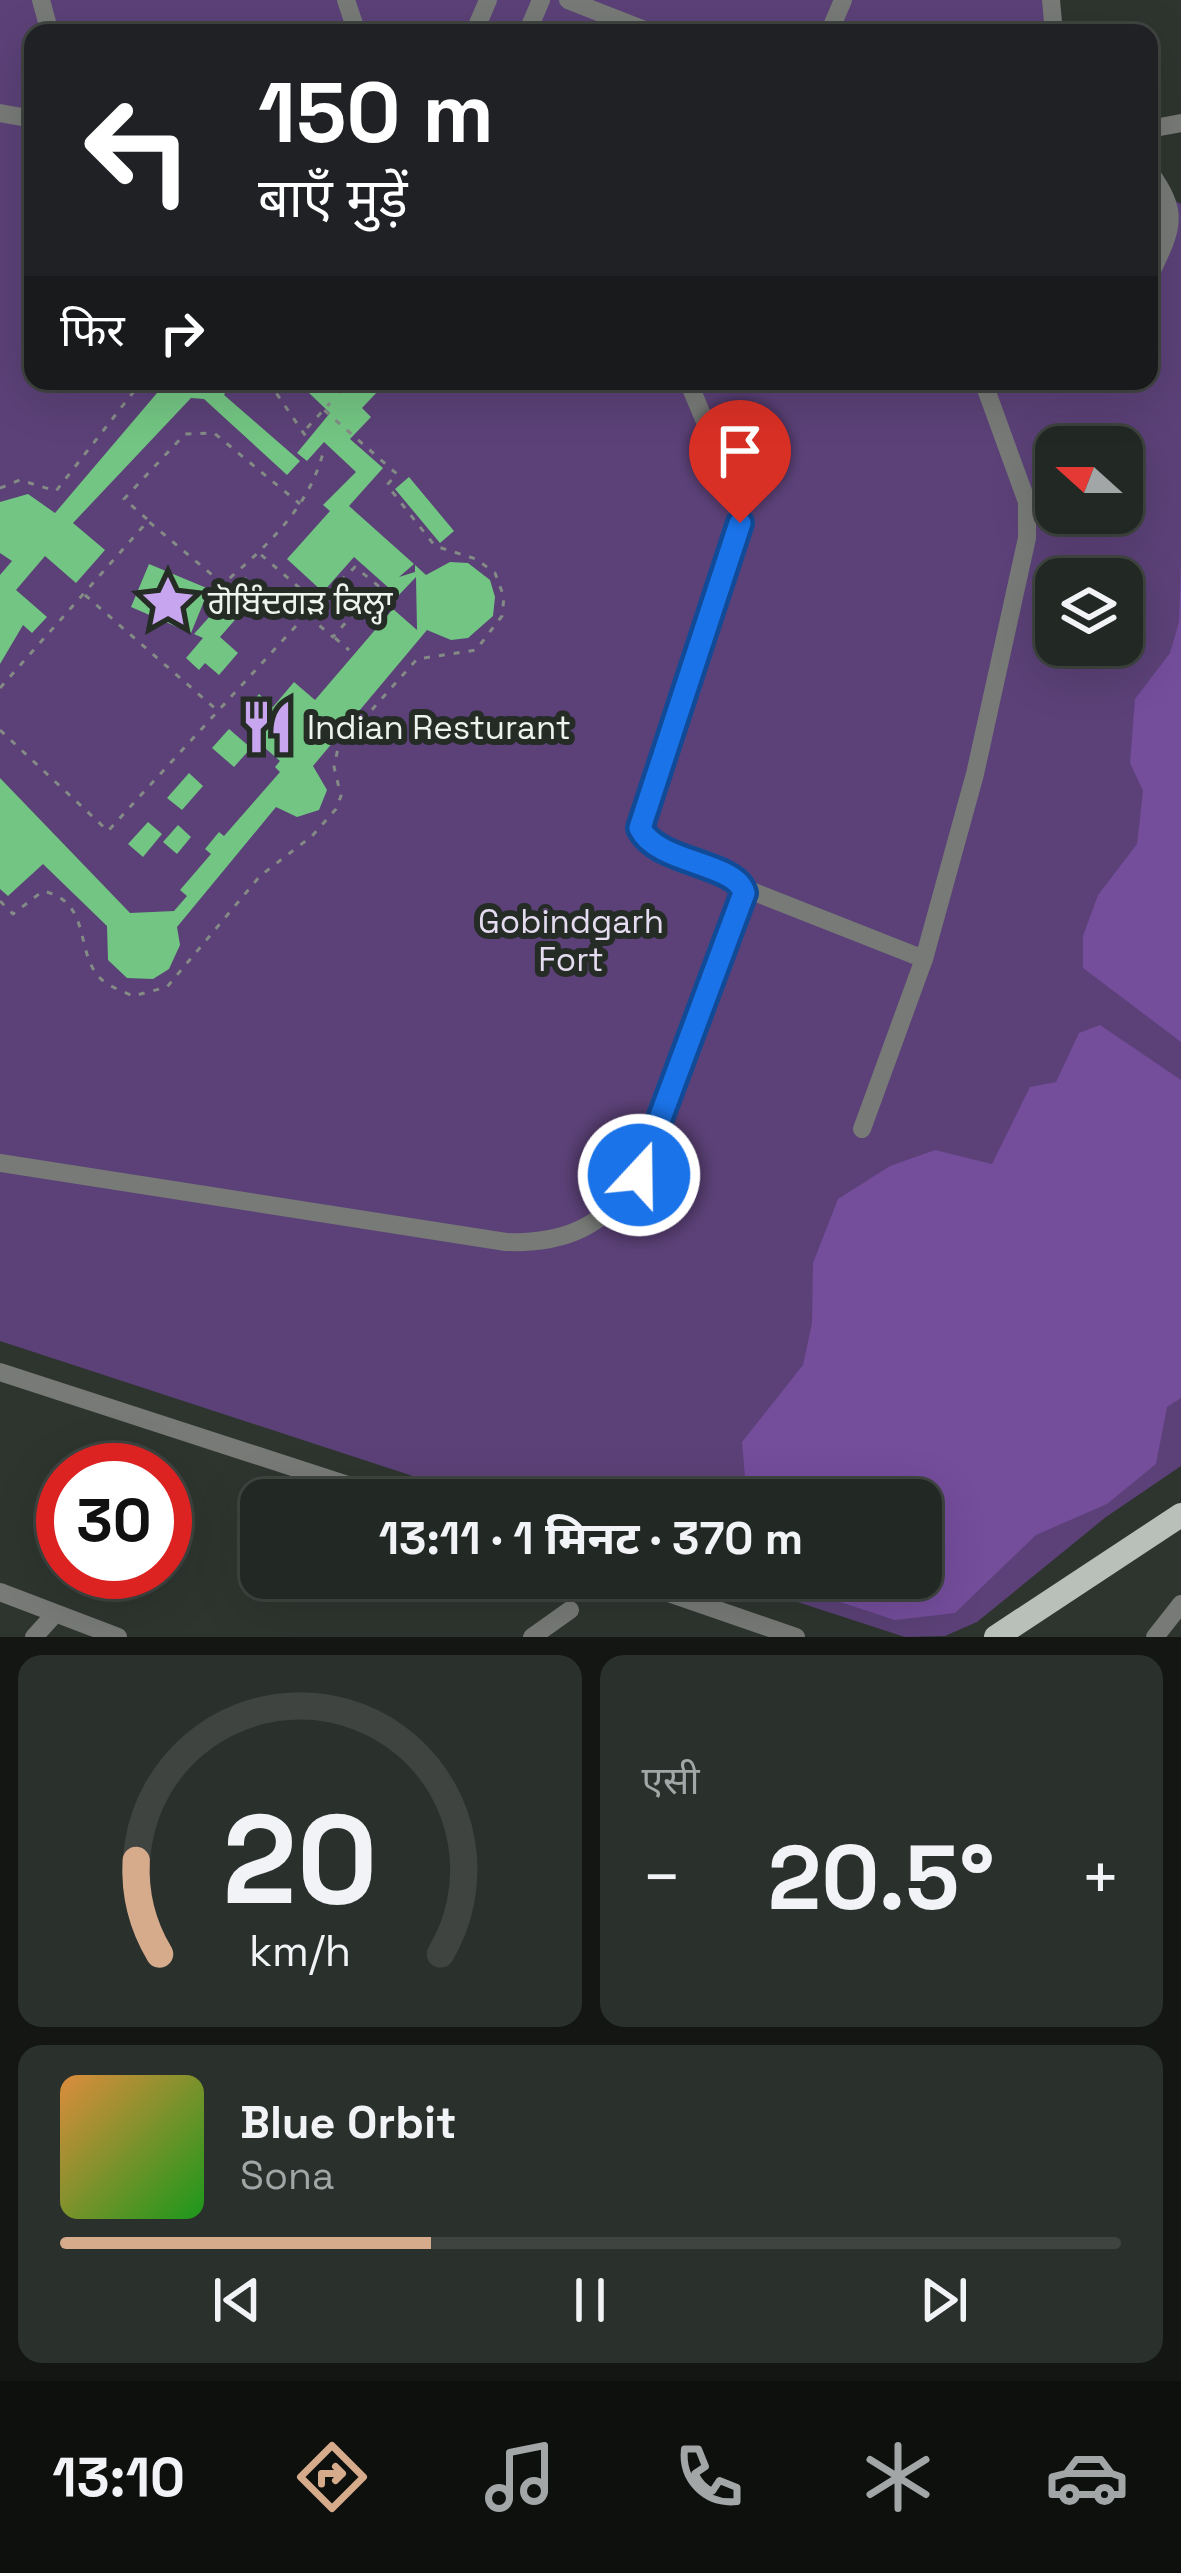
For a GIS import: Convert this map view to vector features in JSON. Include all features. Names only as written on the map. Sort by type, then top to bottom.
[{"type":"main road","points":[[996,1637],[1181,1515]]},
{"type":"street","points":[[568,0],[629,24]]},
{"type":"street","points":[[1158,181],[1170,195],[1175,215],[1158,256]]},
{"type":"street","points":[[692,390],[736,496],[740,523],[640,828],[652,846],[924,959]]},
{"type":"street","points":[[862,1129],[924,959],[975,774],[1029,523],[1028,502],[986,390]]},
{"type":"street","points":[[0,1163],[482,1239],[560,1241],[610,1212],[639,1175],[744,888]]},
{"type":"street","points":[[0,1372],[329,1479]]},
{"type":"street","points":[[0,1592],[118,1637]]},
{"type":"street","points":[[687,1599],[796,1637]]},
{"type":"street","points":[[1155,1637],[1181,1604]]},
{"type":"street","points":[[532,1637],[571,1610]]},
{"type":"street","points":[[34,1637],[54,1615]]},
{"type":"path","points":[[0,488],[20,480],[56,491],[135,390]]},
{"type":"path","points":[[275,390],[306,430],[309,441]]},
{"type":"path","points":[[339,393],[342,390]]},
{"type":"path","points":[[306,430],[330,403]]},
{"type":"path","points":[[0,902],[13,914],[44,891],[53,893],[82,922],[86,954],[99,978],[133,996],[167,987],[248,889],[336,809],[341,796],[334,767],[338,748],[417,659],[476,650],[492,636],[504,597],[495,573],[476,559],[435,546],[387,485],[398,474],[324,410]]},
{"type":"path","points":[[300,505],[214,433],[185,434],[124,500],[223,584],[259,553],[314,489],[322,453],[318,449]]},
{"type":"path","points":[[0,688],[148,521]]},
{"type":"path","points":[[259,553],[317,603]]},
{"type":"path","points":[[0,730],[108,831],[355,567],[396,600]]},
{"type":"path","points":[[333,637],[378,586]]},
{"type":"path","points":[[84,594],[218,711]]},
{"type":"path","points":[[307,614],[349,650]]},
{"type":"green space","name":"Gobindgarh Fort","points":[[0,0],[1049,0],[1046,24],[24,24],[24,390],[1158,390],[1158,191],[1181,204],[1181,1466],[1106,1517],[977,1622],[945,1636],[905,1637],[788,1599],[942,1599],[942,1479],[422,1479],[0,1341]]},
{"type":"shaded area","points":[[1181,561],[1181,1042],[1083,968],[1083,936],[1098,895],[1137,844],[1143,791],[1130,763],[1135,699],[1170,653],[1179,622]]},
{"type":"shaded area","points":[[1100,1025],[1181,1080],[1181,1398],[1167,1407],[1156,1464],[1107,1504],[1036,1535],[955,1613],[895,1620],[831,1599],[942,1599],[942,1479],[745,1479],[742,1442],[803,1365],[812,1323],[813,1263],[838,1199],[890,1166],[935,1150],[992,1164],[1030,1087],[1056,1082],[1079,1033]]},
{"type":"building","points":[[160,390],[226,390],[224,395],[300,461],[287,475],[204,399],[191,398],[73,523],[105,550],[76,583],[45,556],[16,590],[47,617],[32,633],[23,625],[0,664],[0,575],[12,561],[0,553],[0,502],[28,494],[55,513]]},
{"type":"building","points":[[379,390],[362,408],[371,417],[350,439],[383,468],[349,506],[414,564],[399,577],[415,572],[415,565],[426,575],[450,562],[468,563],[490,580],[493,616],[468,638],[451,640],[427,630],[313,766],[327,790],[319,810],[297,817],[276,807],[177,927],[180,945],[169,969],[153,979],[127,978],[108,960],[107,926],[43,864],[8,896],[0,889],[0,778],[130,913],[174,911],[187,896],[180,890],[211,854],[205,849],[219,832],[224,836],[280,772],[275,767],[280,761],[250,735],[265,717],[250,705],[259,694],[273,707],[294,682],[315,700],[393,609],[417,630],[416,577],[398,596],[354,557],[323,592],[287,559],[330,511],[323,505],[356,472],[324,442],[307,461],[297,453],[330,413],[308,392]]},
{"type":"building","points":[[409,477],[454,531],[440,543],[395,489]]},
{"type":"building","points":[[149,564],[209,589],[191,633],[131,607]]},
{"type":"building","points":[[245,577],[261,590],[220,637],[238,653],[219,675],[205,663],[199,670],[186,658],[203,638],[194,634]]},
{"type":"building","points":[[229,729],[251,748],[234,767],[212,748]]},
{"type":"building","points":[[189,773],[203,786],[182,810],[167,798]]},
{"type":"building","points":[[148,822],[162,834],[143,857],[128,844]]},
{"type":"building","points":[[178,825],[191,837],[177,854],[163,842]]},
{"type":"place","name":"ਗੋਬਿੰਦਗੜ ਕਿਲ੍ਹਾ","points":[[168,602]]},
{"type":"place","name":"Indian Resturant","points":[[267,727]]},
{"type":"route","points":[[639,1175],[744,893],[735,880],[652,846],[640,828],[740,523]]}]
